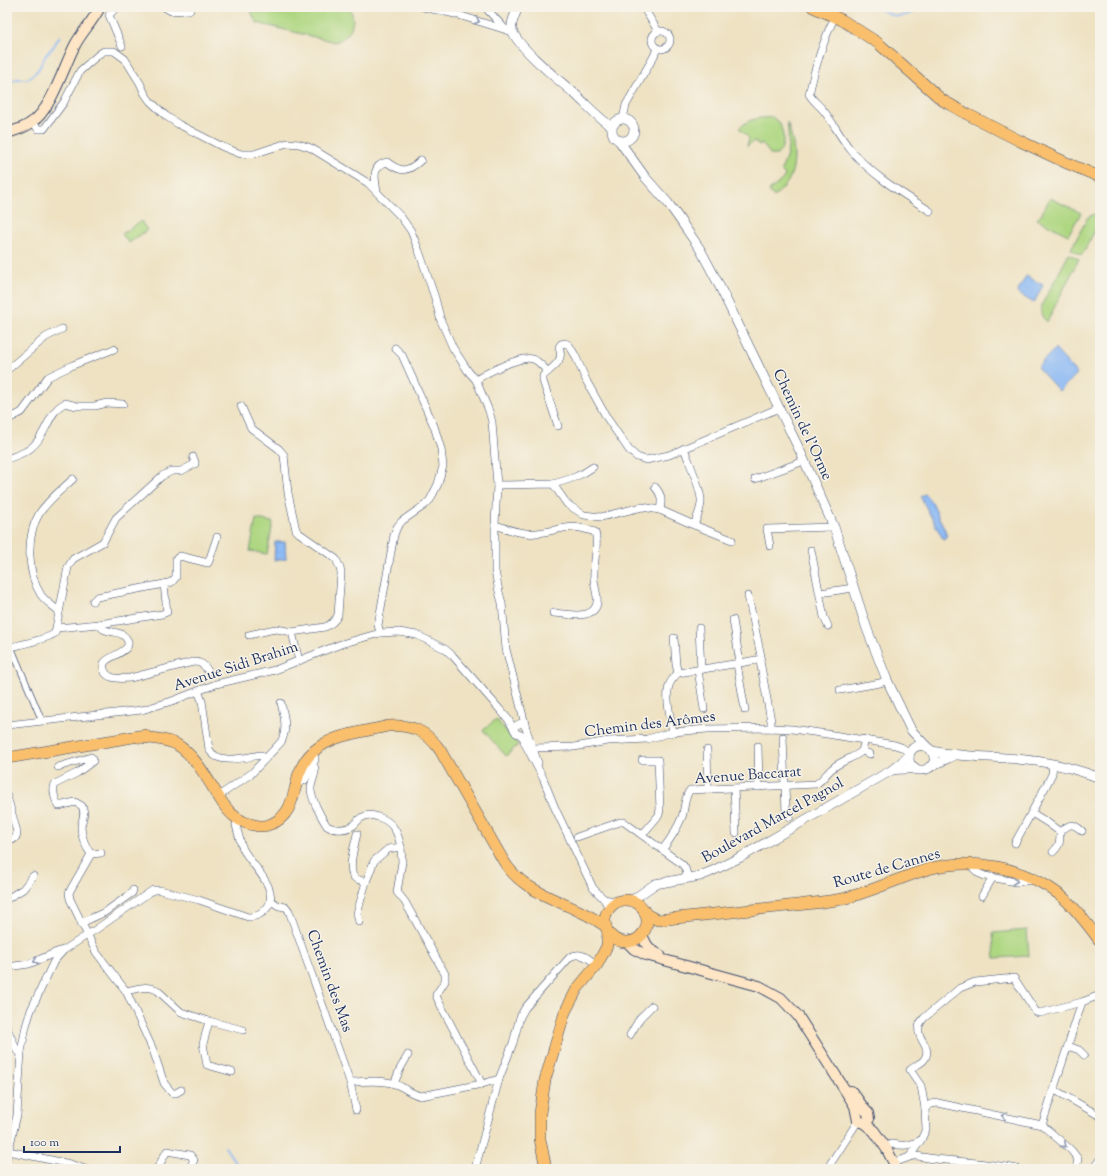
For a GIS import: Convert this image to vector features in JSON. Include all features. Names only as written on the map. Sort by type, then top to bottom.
[{"type":"main road","points":[[813,7],[852,25],[878,44],[942,100],[990,126],[1069,164],[1100,177]]},
{"type":"main road","points":[[7,133],[25,127],[33,122],[45,109],[76,44],[100,8]]},
{"type":"main road","points":[[1069,164],[1100,183]]},
{"type":"main road","points":[[199,766],[225,807],[238,819],[250,825],[263,826],[276,822],[288,812],[302,767],[312,752],[319,747],[336,739],[388,726],[405,726],[422,733],[430,738],[440,750],[503,860],[519,880],[540,893],[588,915],[607,929],[611,936],[623,941],[646,955],[763,988],[780,998],[798,1016],[855,1106],[896,1164]]},
{"type":"main road","points":[[7,758],[147,735],[166,736],[177,739],[202,762],[223,793],[238,819]]},
{"type":"main road","points":[[137,737],[155,738],[175,744],[188,754],[206,773],[220,793],[223,793]]},
{"type":"main road","name":"Route de Cannes","points":[[644,931],[658,920],[823,902],[856,895],[928,869],[946,866],[970,865],[1004,868],[1035,880],[1061,896],[1100,940]]},
{"type":"main road","points":[[588,915],[608,910],[618,902],[639,907],[658,920]]},
{"type":"main road","points":[[639,907],[646,923],[644,931],[650,950],[678,964]]},
{"type":"main road","points":[[546,1169],[541,1145],[540,1112],[545,1080],[565,1012],[577,989],[596,965],[607,946],[607,929],[605,919],[608,910]]},
{"type":"main road","points":[[607,946],[623,941],[632,941],[644,931]]},
{"type":"main road","points":[[863,1118],[878,1127],[891,1144],[896,1164]]},
{"type":"street","points":[[117,7],[109,15],[122,46]]},
{"type":"street","points":[[164,7],[171,10],[190,10]]},
{"type":"street","points":[[423,7],[496,24],[510,32],[541,64],[602,120],[612,127]]},
{"type":"street","points":[[446,13],[454,7]]},
{"type":"street","points":[[485,7],[496,24]]},
{"type":"street","points":[[510,32],[518,7]]},
{"type":"street","points":[[643,7],[658,32]]},
{"type":"street","points":[[496,24],[505,22],[514,16]]},
{"type":"street","points":[[835,16],[828,30],[818,58],[809,94],[813,101],[823,110],[849,148],[862,162],[886,182],[930,211]]},
{"type":"street","points":[[662,31],[668,34],[670,42],[665,48],[657,48],[653,44],[652,40],[654,34],[658,32],[662,31]]},
{"type":"street","points":[[623,119],[626,105],[657,48]]},
{"type":"street","points":[[33,122],[38,129],[44,129],[64,102],[80,71],[104,51],[114,51],[125,59],[140,83],[144,94],[150,101],[166,116],[178,124],[223,147],[241,154],[254,154],[287,143],[299,144],[311,148],[361,178],[377,192],[401,217],[411,230],[420,251],[441,322],[453,348],[468,371],[476,380],[492,422],[497,485],[495,571],[502,603],[506,649],[521,711],[524,716],[524,732],[555,808],[593,888],[604,899],[608,910]]},
{"type":"street","points":[[623,119],[630,122],[634,128],[633,135],[625,141],[615,138],[612,135],[612,127],[616,121],[623,119]]},
{"type":"street","name":"Chemin de l'Orme","points":[[625,141],[628,152],[637,167],[678,217],[708,263],[779,408],[834,527],[867,628],[887,680],[911,730],[930,749]]},
{"type":"street","points":[[377,192],[375,173],[376,167],[381,163],[387,162],[395,168],[403,170],[412,168],[422,160]]},
{"type":"street","points":[[7,370],[46,337],[62,329]]},
{"type":"street","points":[[558,426],[543,381],[543,376],[556,366],[560,351],[559,347],[561,344],[565,343],[569,345],[575,355],[587,382],[607,418],[629,450],[637,457],[646,460],[669,455],[779,408]]},
{"type":"street","points":[[380,633],[378,625],[394,535],[402,521],[430,500],[438,484],[443,466],[441,449],[434,426],[402,355],[395,348]]},
{"type":"street","points":[[7,420],[22,412],[48,377],[73,364],[114,349]]},
{"type":"street","points":[[476,380],[484,374],[500,367],[527,359],[533,359],[548,372]]},
{"type":"street","points":[[7,459],[31,448],[42,435],[56,409],[61,404],[65,403],[77,406],[95,406],[107,403],[123,404]]},
{"type":"street","points":[[242,406],[251,428],[279,449],[284,455],[288,493],[296,530],[298,533],[336,559],[340,568],[338,615],[331,625],[292,632],[277,629],[249,635]]},
{"type":"street","points":[[684,448],[699,489],[701,499],[700,510],[694,525]]},
{"type":"street","points":[[42,721],[9,648],[52,637],[57,628],[68,567],[73,559],[104,542],[116,518],[158,479],[167,473],[172,471],[181,471],[194,464],[195,462],[193,457]]},
{"type":"street","points":[[755,479],[804,461]]},
{"type":"street","points":[[497,485],[553,484],[573,479],[593,467]]},
{"type":"street","points":[[59,611],[47,602],[37,588],[29,554],[33,528],[40,513],[53,497],[74,479]]},
{"type":"street","points":[[553,484],[567,504],[584,515],[601,517],[642,507],[660,510],[732,540]]},
{"type":"street","points":[[655,487],[660,492],[662,501],[660,510]]},
{"type":"street","points":[[495,525],[524,534],[537,534],[568,526],[582,527],[595,532],[597,538],[594,574],[598,599],[595,609],[592,613],[586,615],[553,613]]},
{"type":"street","points":[[770,546],[767,529],[834,527]]},
{"type":"street","points":[[93,600],[97,597],[172,582],[176,577],[176,559],[178,557],[180,556],[205,563],[209,561],[217,537]]},
{"type":"street","points":[[811,550],[824,617],[828,626]]},
{"type":"street","points":[[57,628],[99,624],[167,612],[164,584]]},
{"type":"street","points":[[820,593],[854,588]]},
{"type":"street","points":[[748,596],[760,656],[771,728]]},
{"type":"street","points":[[733,620],[745,710]]},
{"type":"street","points":[[99,624],[103,630],[124,636],[128,642],[126,650],[109,657],[104,663],[104,672],[110,677],[119,679],[130,678],[193,662],[206,666],[208,671]]},
{"type":"street","points":[[699,628],[699,670],[704,709]]},
{"type":"street","points":[[292,632],[299,661]]},
{"type":"street","name":"Avenue Sidi Brahim","points":[[7,725],[142,710],[172,701],[216,684],[275,670],[331,647],[380,633],[390,632],[408,633],[425,639],[445,649],[461,663],[508,720],[517,726],[524,725],[524,732]]},
{"type":"street","points":[[674,638],[678,673]]},
{"type":"street","points":[[673,732],[667,693],[672,679],[678,673],[756,660],[760,661]]},
{"type":"street","points":[[840,690],[880,683],[887,680]]},
{"type":"street","points":[[198,690],[202,701],[209,749],[212,754],[222,759],[261,755],[265,759]]},
{"type":"street","points":[[223,793],[252,772],[282,742],[285,728],[281,703]]},
{"type":"street","points":[[521,711],[517,726],[517,734],[524,732]]},
{"type":"street","name":"Chemin des Arômes","points":[[533,748],[574,747],[608,741],[646,739],[673,732],[707,729],[771,728],[792,729],[895,744],[910,753]]},
{"type":"street","name":"Chemin de l'Orme","points":[[910,753],[911,730]]},
{"type":"street","points":[[524,732],[533,748],[543,778]]},
{"type":"street","points":[[783,737],[786,812],[790,817]]},
{"type":"street","points":[[865,739],[862,751],[870,754]]},
{"type":"street","points":[[955,755],[926,770],[918,770],[910,764],[910,753],[919,745],[955,755],[1027,760],[1065,766],[1100,778]]},
{"type":"street","points":[[758,746],[759,787]]},
{"type":"street","points":[[929,768],[934,758],[930,749]]},
{"type":"street","points":[[707,750],[708,788]]},
{"type":"street","name":"Avenue Baccarat","points":[[662,850],[679,825],[685,805],[686,795],[690,790],[816,784],[833,768],[862,751]]},
{"type":"street","points":[[296,785],[305,780],[315,757],[312,752]]},
{"type":"street","name":"Boulevard Marcel Pagnol","points":[[639,907],[641,895],[655,884],[710,872],[741,857],[892,770],[910,753]]},
{"type":"street","points":[[58,767],[86,758],[91,757],[93,759],[93,761],[77,773],[55,784],[53,790],[59,806],[75,802],[82,806],[84,813],[82,834],[91,854]]},
{"type":"street","points":[[642,760],[658,760],[660,810],[659,815],[642,835]]},
{"type":"street","points":[[1015,843],[1052,774],[1053,764]]},
{"type":"street","points":[[312,765],[316,768],[312,781],[312,796],[327,826],[332,829],[344,829],[355,824],[362,817],[372,815],[390,822],[396,830],[401,847],[402,862],[397,892],[405,902],[444,974],[445,981],[436,995],[482,1084]]},
{"type":"street","name":"Boulevard Marcel Pagnol","points":[[892,770],[910,768],[918,770]]},
{"type":"street","points":[[734,788],[736,833]]},
{"type":"street","points":[[7,796],[17,832],[17,836],[14,840],[7,842]]},
{"type":"street","points":[[1032,813],[1060,832]]},
{"type":"street","points":[[85,1169],[70,1164],[8,1154],[17,1115],[21,1052],[31,1010],[54,961],[64,950],[153,890],[160,890],[199,900],[248,917],[253,917],[264,912],[270,901],[270,897],[265,881],[243,849],[236,825],[238,819]]},
{"type":"street","points":[[576,837],[624,822],[682,864],[688,878]]},
{"type":"street","points":[[1053,852],[1058,847],[1060,842],[1060,832],[1065,827],[1072,825],[1076,826],[1082,831]]},
{"type":"street","points":[[357,834],[352,858],[353,874],[355,878],[366,882]]},
{"type":"street","points":[[359,922],[357,913],[370,868],[378,856],[388,849],[401,847]]},
{"type":"street","points":[[91,854],[101,853]]},
{"type":"street","points":[[91,854],[70,893],[70,899],[101,960],[126,991],[153,1050],[164,1083],[172,1093],[176,1093],[181,1090]]},
{"type":"street","points":[[970,865],[985,876],[1016,882],[1035,880]]},
{"type":"street","points":[[7,899],[23,889],[33,876]]},
{"type":"street","points":[[982,896],[993,877]]},
{"type":"street","points":[[81,923],[105,912],[132,893],[132,890]]},
{"type":"street","points":[[604,899],[618,902]]},
{"type":"street","name":"Chemin des Mas","points":[[270,901],[279,906],[286,907],[290,911],[350,1082],[356,1110]]},
{"type":"street","points":[[7,967],[29,964],[64,950]]},
{"type":"street","points":[[475,1169],[498,1079],[513,1043],[520,1017],[532,998],[574,954],[585,956],[596,965]]},
{"type":"street","points":[[896,1164],[906,1160],[910,1156],[921,1140],[926,1129],[925,1108],[921,1086],[910,1070],[923,1061],[927,1050],[918,1031],[919,1024],[924,1018],[960,988],[975,982],[1014,978],[1036,1012],[1040,1013],[1082,1002],[1100,995]]},
{"type":"street","points":[[126,991],[153,988],[181,1012],[209,1022],[243,1030]]},
{"type":"street","points":[[1042,1125],[1082,1002]]},
{"type":"street","points":[[630,1035],[640,1018],[652,1006]]},
{"type":"street","points":[[209,1022],[204,1044],[207,1065],[232,1072]]},
{"type":"street","points":[[7,1028],[17,1051],[21,1052]]},
{"type":"street","points":[[1068,1046],[1079,1050],[1084,1055]]},
{"type":"street","points":[[394,1084],[408,1055]]},
{"type":"street","points":[[350,1082],[380,1082],[394,1084],[412,1094],[421,1096],[482,1084],[498,1079]]},
{"type":"street","points":[[1053,1089],[1100,1116]]},
{"type":"street","points":[[925,1108],[931,1104],[938,1103],[1042,1125],[1071,1150],[1078,1159],[1076,1169]]},
{"type":"street","points":[[827,1169],[863,1118]]},
{"type":"street","points":[[891,1144],[903,1146],[914,1144],[921,1140]]},
{"type":"street","points":[[157,1169],[167,1151],[190,1155],[194,1160],[189,1169]]},
{"type":"street","points":[[910,1156],[999,1165],[1017,1169]]},
{"type":"street","points":[[1093,1169],[1100,1159]]},
{"type":"green space","points":[[250,7],[349,7],[353,18],[351,28],[345,37],[335,42],[257,23]]},
{"type":"green space","points":[[772,117],[779,122],[783,135],[782,148],[777,155],[771,155],[762,143],[759,145],[754,141],[747,146],[749,138],[739,128],[751,120]]},
{"type":"green space","points":[[787,122],[794,148],[793,168],[788,181],[774,197],[769,191],[783,179],[785,175],[781,170],[786,158],[788,146]]},
{"type":"green space","points":[[1050,198],[1081,213],[1068,235],[1037,219],[1041,215]]},
{"type":"green space","points":[[1096,213],[1100,213],[1100,221],[1082,255],[1071,249],[1088,217]]},
{"type":"green space","points":[[141,221],[147,230],[129,243],[122,234]]},
{"type":"green space","points":[[1069,254],[1079,259],[1047,322],[1042,315],[1041,306]]},
{"type":"green space","points":[[256,519],[273,522],[267,554],[250,551]]},
{"type":"green space","points":[[496,719],[518,745],[506,756],[483,730]]},
{"type":"green space","points":[[1027,930],[1029,956],[995,958],[993,933]]},
{"type":"water","points":[[1026,276],[1043,285],[1034,303],[1017,293]]},
{"type":"water","points":[[1055,349],[1077,374],[1059,391],[1037,367]]},
{"type":"water","points":[[925,494],[932,503],[947,534],[943,539],[921,498],[921,496]]},
{"type":"water","points":[[275,542],[285,542],[286,559],[274,560]]},
{"type":"waterway","points":[[877,7],[895,16],[901,16],[927,7]]},
{"type":"waterway","points":[[952,7],[967,7]]},
{"type":"waterway","points":[[7,83],[17,79],[28,79],[38,70],[46,55],[60,36]]},
{"type":"waterway","points":[[225,1147],[240,1169]]}]
